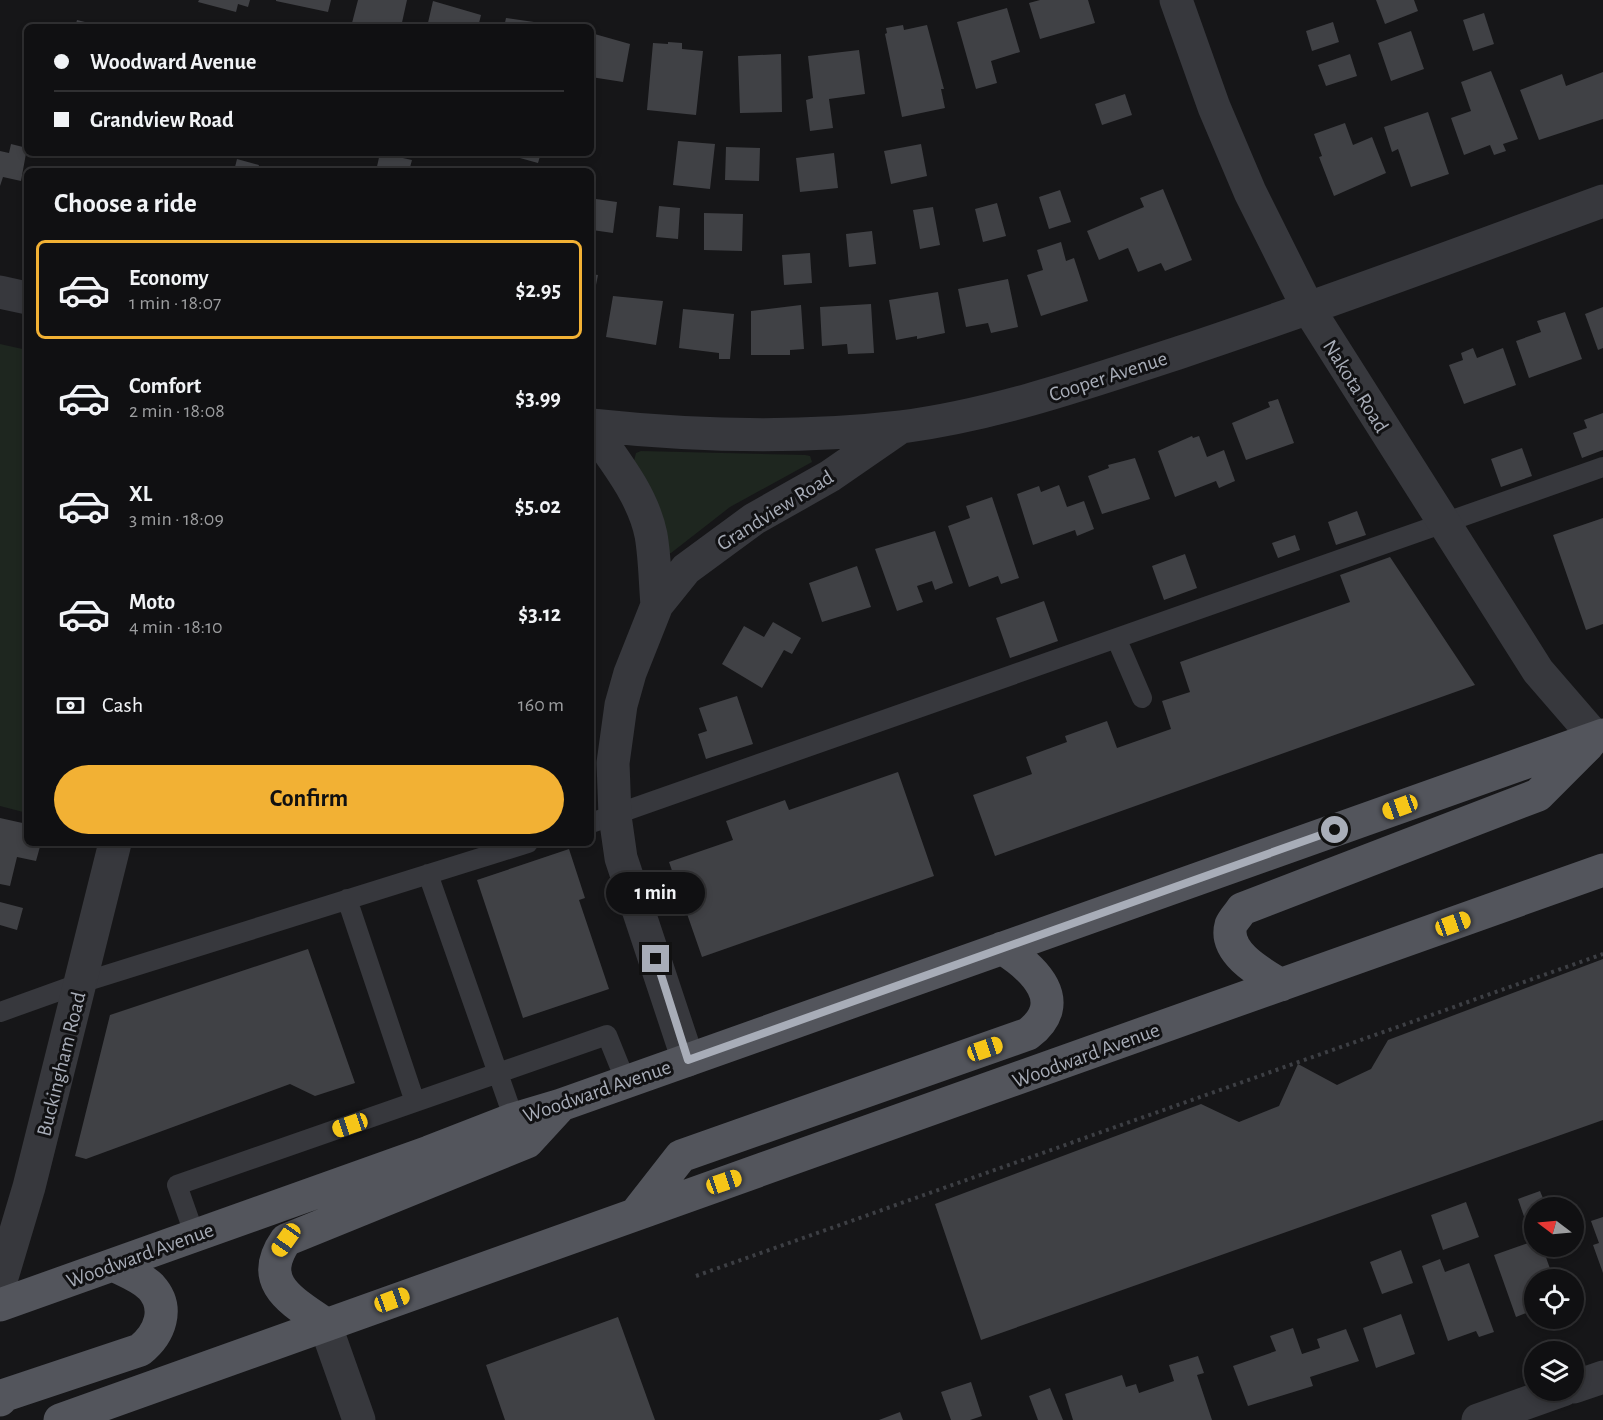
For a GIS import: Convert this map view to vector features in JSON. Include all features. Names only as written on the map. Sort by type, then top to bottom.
[{"type":"main road","name":"Woodward Avenue","points":[[0,1305],[514,1119],[561,1106],[1599,736]]},
{"type":"main road","points":[[1281,985],[1246,964],[1230,938],[1231,925],[1242,909],[1538,795],[1599,736]]},
{"type":"main road","name":"Woodward Avenue","points":[[60,1420],[638,1211],[1603,870]]},
{"type":"main road","points":[[638,1211],[681,1156],[1028,1034],[1041,1024],[1046,1009],[1043,988],[1032,968],[1002,948]]},
{"type":"main road","points":[[325,1324],[282,1293],[276,1280],[274,1264],[278,1251],[286,1240],[527,1142],[561,1106]]},
{"type":"main road","points":[[0,1400],[5,1395],[140,1350],[150,1342],[161,1321],[161,1309],[157,1296],[150,1286],[113,1265]]},
{"type":"street","name":"Nakota Road","points":[[1176,0],[1214,107],[1250,192],[1308,308],[1538,671],[1599,736]]},
{"type":"street","name":"Cooper Avenue","points":[[594,426],[656,432],[725,434],[838,432],[903,426],[1032,402],[1308,308],[1603,201]]},
{"type":"street","points":[[0,292],[24,297]]},
{"type":"street","name":"Grandview Road","points":[[688,1060],[621,858],[603,820],[621,705],[637,652],[657,605],[686,569],[708,550],[754,519],[830,476],[903,426]]},
{"type":"street","name":"Grandview Road","points":[[594,430],[631,485],[642,509],[651,534],[657,605]]},
{"type":"street","name":"Buckingham Road","points":[[0,1284],[29,1187],[114,846]]},
{"type":"street","points":[[325,1324],[359,1420]]},
{"type":"street","points":[[1584,1384],[1603,1377]]},
{"type":"street","points":[[1478,1420],[1532,1401]]},
{"type":"lane","points":[[603,820],[1603,467]]},
{"type":"lane","points":[[1117,640],[1142,698]]},
{"type":"lane","points":[[0,1012],[81,983],[518,846]]},
{"type":"lane","points":[[428,874],[514,1119]]},
{"type":"lane","points":[[348,899],[415,1102]]},
{"type":"lane","points":[[195,1236],[177,1185],[608,1035],[626,1082]]},
{"type":"path","points":[[696,1276],[1603,954]]},
{"type":"shaded area","points":[[0,344],[24,349],[24,812],[0,806]]},
{"type":"shaded area","points":[[641,451],[805,455],[810,456],[812,462],[730,507],[668,553],[634,461],[636,453]]},
{"type":"building","points":[[199,0],[250,0],[248,7],[238,4],[236,12],[198,2]]},
{"type":"building","points":[[276,0],[331,0],[328,12],[276,1]]},
{"type":"building","points":[[358,0],[407,0],[402,24],[352,23]]},
{"type":"building","points":[[1040,0],[1088,0],[1095,23],[1040,39],[1029,3]]},
{"type":"building","points":[[1376,0],[1414,0],[1418,11],[1385,24]]},
{"type":"building","points":[[433,1],[481,15],[479,24],[428,24]]},
{"type":"building","points":[[1007,8],[1020,52],[991,61],[997,83],[976,89],[957,22]]},
{"type":"building","points":[[1484,13],[1494,44],[1473,51],[1463,20]]},
{"type":"building","points":[[506,18],[534,22],[534,24],[505,24]]},
{"type":"building","points":[[77,20],[93,24],[76,24]]},
{"type":"building","points":[[1333,22],[1339,42],[1312,51],[1306,31]]},
{"type":"building","points":[[903,25],[904,30],[927,25],[944,89],[941,89],[945,108],[902,117],[885,34],[887,33],[886,28]]},
{"type":"building","points":[[1411,31],[1424,69],[1391,81],[1378,43]]},
{"type":"building","points":[[594,34],[630,44],[623,82],[594,77]]},
{"type":"building","points":[[668,42],[682,43],[682,49],[703,51],[696,115],[647,110],[653,43],[668,44]]},
{"type":"building","points":[[859,50],[865,94],[829,99],[833,128],[810,131],[806,100],[813,98],[808,56]]},
{"type":"building","points":[[781,54],[782,112],[740,113],[738,56]]},
{"type":"building","points":[[1350,54],[1357,76],[1326,86],[1318,65]]},
{"type":"building","points":[[1491,71],[1518,139],[1503,144],[1506,151],[1494,155],[1490,145],[1464,155],[1451,118],[1471,111],[1461,82]]},
{"type":"building","points":[[1603,72],[1603,119],[1539,140],[1520,90],[1562,74],[1566,86]]},
{"type":"building","points":[[1125,94],[1132,115],[1102,125],[1095,104]]},
{"type":"building","points":[[1428,112],[1449,174],[1411,187],[1398,149],[1392,152],[1384,127]]},
{"type":"building","points":[[1345,123],[1353,145],[1372,137],[1386,173],[1334,196],[1319,157],[1322,156],[1314,134]]},
{"type":"building","points":[[678,141],[715,144],[710,189],[673,185]]},
{"type":"building","points":[[11,144],[24,147],[26,156],[21,181],[3,177],[0,186],[0,151],[9,153]]},
{"type":"building","points":[[921,144],[927,176],[891,184],[884,151]]},
{"type":"building","points":[[726,147],[760,148],[759,181],[725,180]]},
{"type":"building","points":[[834,153],[838,188],[800,192],[796,158]]},
{"type":"building","points":[[379,156],[412,160],[410,168],[377,168]]},
{"type":"building","points":[[513,156],[540,156],[538,163]]},
{"type":"building","points":[[237,159],[259,165],[258,168],[235,168]]},
{"type":"building","points":[[1163,189],[1192,260],[1165,271],[1161,263],[1138,272],[1128,248],[1099,260],[1087,231],[1144,207],[1140,198]]},
{"type":"building","points":[[1060,190],[1071,222],[1049,229],[1039,197]]},
{"type":"building","points":[[596,199],[617,202],[613,233],[594,230]]},
{"type":"building","points":[[997,203],[1006,236],[983,242],[975,209]]},
{"type":"building","points":[[659,206],[680,208],[678,239],[656,237]]},
{"type":"building","points":[[933,207],[940,245],[920,249],[913,210]]},
{"type":"building","points":[[704,213],[743,214],[742,251],[704,250]]},
{"type":"building","points":[[872,231],[876,264],[849,267],[846,234]]},
{"type":"building","points":[[1061,242],[1066,261],[1074,258],[1088,301],[1041,316],[1027,275],[1043,270],[1037,250]]},
{"type":"building","points":[[810,253],[812,283],[784,285],[782,255]]},
{"type":"building","points":[[594,274],[598,275],[594,295]]},
{"type":"building","points":[[1008,279],[1018,327],[991,333],[988,323],[966,327],[958,289]]},
{"type":"building","points":[[938,292],[945,333],[917,339],[917,336],[896,340],[889,300]]},
{"type":"building","points":[[613,296],[663,301],[656,345],[606,337]]},
{"type":"building","points":[[871,304],[874,353],[848,354],[847,344],[822,346],[820,307]]},
{"type":"building","points":[[801,305],[804,349],[790,350],[790,355],[751,355],[751,311]]},
{"type":"building","points":[[1603,307],[1603,348],[1598,350],[1585,314]]},
{"type":"building","points":[[683,309],[734,314],[730,359],[719,359],[719,353],[679,348]]},
{"type":"building","points":[[1565,312],[1582,359],[1529,378],[1516,341],[1541,332],[1537,321]]},
{"type":"building","points":[[1473,348],[1477,358],[1503,348],[1516,385],[1464,404],[1449,365],[1463,360],[1461,353]]},
{"type":"building","points":[[1278,399],[1294,443],[1246,460],[1232,423],[1270,407],[1268,402]]},
{"type":"building","points":[[1603,413],[1603,450],[1582,458],[1573,433],[1587,428],[1584,420]]},
{"type":"building","points":[[1192,436],[1193,438],[1199,436],[1207,457],[1224,450],[1235,481],[1219,488],[1216,481],[1175,497],[1158,451]]},
{"type":"building","points":[[1522,448],[1532,476],[1501,487],[1491,459]]},
{"type":"building","points":[[1135,458],[1150,499],[1102,514],[1088,476],[1109,468],[1108,465]]},
{"type":"building","points":[[1059,485],[1067,507],[1084,501],[1094,529],[1077,536],[1075,530],[1033,545],[1017,494],[1039,486],[1041,492]]},
{"type":"building","points":[[992,497],[1019,578],[1001,584],[998,576],[969,587],[948,526],[970,518],[966,506]]},
{"type":"building","points":[[1357,511],[1366,535],[1336,545],[1328,522]]},
{"type":"building","points":[[1603,518],[1603,624],[1586,630],[1553,535]]},
{"type":"building","points":[[935,531],[953,583],[935,590],[932,581],[917,586],[923,602],[897,611],[875,549]]},
{"type":"building","points":[[1295,535],[1300,550],[1278,558],[1272,543]]},
{"type":"building","points":[[1185,554],[1197,588],[1164,600],[1152,566]]},
{"type":"building","points":[[1390,557],[1475,685],[995,856],[973,795],[1032,774],[1026,757],[1067,742],[1065,736],[1107,721],[1117,748],[1171,729],[1162,701],[1190,692],[1180,662],[1350,602],[1340,575]]},
{"type":"building","points":[[857,566],[871,607],[822,622],[809,583]]},
{"type":"building","points":[[1044,601],[1058,641],[1010,658],[996,618]]},
{"type":"building","points":[[773,622],[801,638],[792,654],[784,650],[762,688],[722,664],[744,626],[764,637]]},
{"type":"building","points":[[737,696],[753,744],[706,759],[698,734],[707,731],[699,708]]},
{"type":"building","points":[[898,772],[934,876],[702,957],[669,862],[733,840],[726,821],[785,800],[789,810]]},
{"type":"building","points":[[0,818],[24,823],[24,846],[40,846],[36,861],[17,857],[10,886],[0,884]]},
{"type":"building","points":[[569,849],[585,898],[579,900],[609,989],[523,1018],[477,880]]},
{"type":"building","points":[[0,902],[23,908],[17,930],[0,925]]},
{"type":"building","points":[[308,949],[355,1083],[315,1096],[290,1084],[86,1159],[75,1156],[110,1015]]},
{"type":"building","points":[[1603,959],[1603,1120],[981,1340],[935,1204],[1201,1104],[1239,1122],[1279,1106],[1298,1064],[1337,1085],[1371,1069],[1388,1040]]},
{"type":"building","points":[[1540,1191],[1542,1197],[1524,1197],[1524,1216],[1518,1199]]},
{"type":"building","points":[[1466,1202],[1479,1237],[1443,1250],[1431,1215]]},
{"type":"building","points":[[1603,1217],[1603,1273],[1593,1245],[1599,1243],[1591,1221]]},
{"type":"building","points":[[1524,1244],[1524,1257],[1546,1257],[1550,1269],[1524,1269],[1524,1314],[1516,1317],[1494,1255]]},
{"type":"building","points":[[1401,1250],[1413,1283],[1382,1294],[1370,1262]]},
{"type":"building","points":[[1440,1259],[1445,1272],[1469,1263],[1494,1332],[1479,1337],[1476,1331],[1448,1341],[1422,1266]]},
{"type":"building","points":[[1401,1314],[1415,1354],[1376,1368],[1363,1328]]},
{"type":"building","points":[[618,1317],[655,1420],[505,1420],[486,1365]]},
{"type":"building","points":[[1293,1328],[1302,1354],[1320,1348],[1317,1339],[1346,1329],[1359,1361],[1310,1377],[1313,1386],[1248,1406],[1233,1366],[1276,1351],[1270,1336]]},
{"type":"building","points":[[1198,1356],[1204,1373],[1197,1375],[1212,1420],[1073,1420],[1065,1394],[1122,1375],[1126,1387],[1136,1384],[1139,1393],[1174,1381],[1169,1365]]},
{"type":"building","points":[[971,1382],[982,1416],[970,1420],[951,1420],[941,1392]]},
{"type":"building","points":[[1050,1388],[1063,1420],[1038,1420],[1029,1396]]},
{"type":"building","points":[[900,1412],[903,1420],[879,1420]]},
{"type":"route","points":[[656,959],[688,1060],[1335,830]]}]
